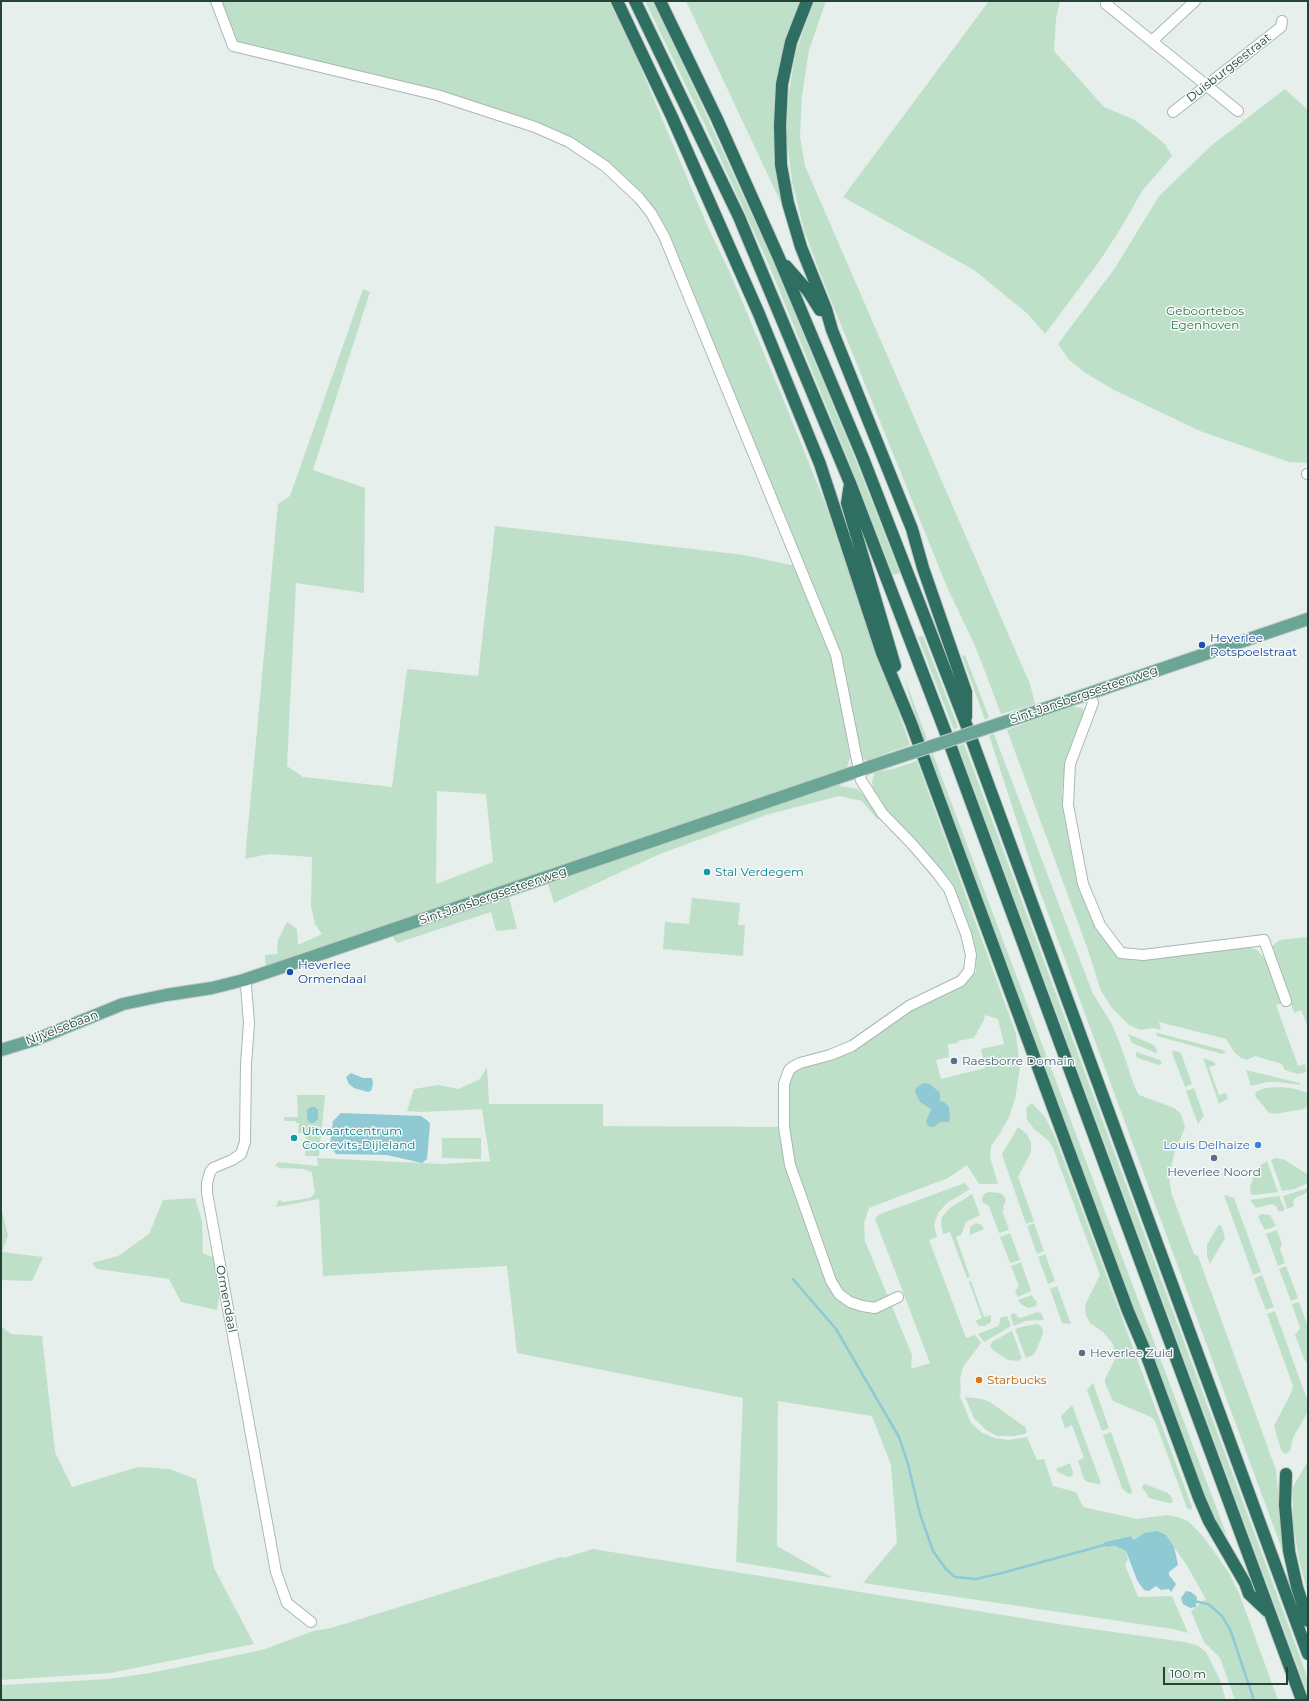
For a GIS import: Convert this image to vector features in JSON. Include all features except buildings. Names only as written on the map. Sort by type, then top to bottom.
[{"type":"highway","points":[[617,1],[672,117],[794,399],[823,472],[882,653],[911,723],[1128,1311],[1145,1351],[1199,1498],[1209,1521],[1245,1583],[1249,1594],[1270,1614]]},
{"type":"highway","points":[[635,1],[739,217],[850,483],[948,739],[1302,1700]]},
{"type":"highway","points":[[660,1],[717,119],[779,258],[863,458],[966,724],[1308,1652]]},
{"type":"highway","points":[[807,1],[791,42],[782,84],[780,126],[781,165],[788,203],[800,247],[826,309],[832,330],[912,529],[923,568],[966,692],[966,724]]},
{"type":"highway","points":[[779,258],[808,291],[832,330]]},
{"type":"highway","points":[[850,483],[847,503],[911,723]]},
{"type":"highway","points":[[1286,1474],[1284,1505],[1289,1551],[1297,1587],[1308,1621]]},
{"type":"main road","name":"Sint-Jansbergsesteenweg","points":[[123,1004],[166,995],[212,988],[244,980],[1026,714],[1307,621]]},
{"type":"main road","name":"Nijvelsebaan","points":[[1,1050],[37,1039],[123,1004]]},
{"type":"street","points":[[216,1],[233,46],[426,92],[535,126],[569,142],[605,166],[639,198],[651,213],[664,236],[836,655],[861,780],[882,813],[912,844],[949,889],[966,934],[971,955],[969,971],[961,981],[909,1006],[852,1046],[830,1055],[800,1063],[789,1070],[784,1084],[784,1127],[790,1165],[831,1281],[839,1294],[850,1302],[862,1306],[875,1308],[898,1297]]},
{"type":"street","points":[[1152,41],[1195,1]]},
{"type":"street","points":[[1107,3],[1238,111]]},
{"type":"street","name":"Duisburgsestraat","points":[[1173,112],[1281,27],[1282,21]]},
{"type":"street","points":[[1092,700],[1093,703],[1070,764],[1068,805],[1083,884],[1100,925],[1121,953],[1143,955],[1264,940],[1286,1001]]},
{"type":"street","name":"Ormendaal","points":[[244,980],[246,986],[249,1023],[246,1064],[245,1142],[241,1154],[232,1160],[213,1168],[210,1172],[207,1183],[207,1193],[276,1572],[287,1603],[311,1622]]},
{"type":"green space","points":[[220,1],[609,1],[634,52],[707,225],[731,275],[782,396],[835,528],[910,745],[884,754],[870,761],[864,760],[860,756],[846,689],[655,213],[568,138],[234,41]]},
{"type":"green space","points":[[645,1],[652,1],[664,23],[774,263],[856,461],[900,573],[893,575],[850,464],[769,265],[706,127]]},
{"type":"green space","points":[[686,1],[802,1],[792,24],[778,170],[782,205]]},
{"type":"green space","points":[[813,1],[826,1],[809,50],[802,95],[800,137],[805,166],[1030,684],[1035,704],[1001,714],[976,648],[947,587],[804,230],[792,181],[786,133],[789,92],[796,52]]},
{"type":"green space","points":[[989,1],[1060,1],[1056,18],[1054,51],[1104,107],[1135,120],[1165,144],[1172,156],[1142,191],[1101,259],[1045,334],[1028,314],[974,270],[843,197]]},
{"type":"green space","name":"Geboortebos Egenhoven","points":[[1285,89],[1308,110],[1308,463],[1289,462],[1200,431],[1114,390],[1087,374],[1069,360],[1058,344],[1115,268],[1159,196],[1212,145]]},
{"type":"green space","points":[[363,289],[370,292],[313,470],[365,488],[364,593],[296,583],[287,766],[303,777],[392,787],[407,669],[478,676],[495,526],[744,555],[796,566],[834,666],[850,758],[840,786],[858,789],[881,815],[878,820],[862,801],[839,796],[766,815],[660,854],[554,903],[548,884],[509,897],[517,929],[496,931],[491,912],[397,943],[389,931],[266,973],[265,955],[277,954],[278,940],[287,922],[297,929],[298,945],[322,934],[315,924],[311,906],[312,857],[269,854],[245,859],[278,504],[290,496]],"holes":[[[437,791],[486,794],[493,862],[436,884]]]},
{"type":"green space","points":[[923,636],[958,727],[954,730],[918,637]]},
{"type":"green space","points":[[965,655],[989,717],[985,720],[962,656]]},
{"type":"green space","points":[[903,674],[927,739],[924,740]]},
{"type":"green space","points":[[1072,706],[1082,708],[1085,712],[1065,771],[1062,791],[1069,842],[1080,886],[1101,934],[1113,951],[1123,959],[1159,957],[1246,946],[1257,950],[1267,961],[1282,1003],[1276,1005],[1298,1066],[1305,1064],[1306,1071],[1304,1073],[1297,1074],[1285,1070],[1282,1064],[1255,1056],[1247,1060],[1241,1058],[1234,1052],[1226,1039],[1159,1022],[1161,1030],[1153,1028],[1140,1030],[1129,1025],[1112,1008],[1101,991],[1088,950],[1007,730]]},
{"type":"green space","points":[[994,734],[1093,994],[1112,1024],[1135,1088],[1139,1095],[1174,1108],[1181,1114],[1185,1128],[1174,1154],[1169,1177],[1171,1192],[1194,1254],[1198,1256],[1276,1470],[1284,1555],[1038,886],[989,735]]},
{"type":"green space","points":[[964,744],[1308,1679],[1308,1695],[958,746]]},
{"type":"green space","points":[[933,754],[1227,1536],[1213,1516],[1200,1491],[928,757]]},
{"type":"green space","points":[[917,761],[1016,1034],[1020,1068],[1015,1099],[1009,1117],[991,1146],[990,1157],[998,1184],[979,1184],[967,1165],[948,1178],[869,1208],[864,1223],[865,1241],[912,1355],[911,1369],[930,1363],[875,1219],[880,1214],[965,1183],[970,1189],[947,1203],[938,1213],[934,1225],[937,1237],[929,1240],[966,1338],[975,1335],[981,1343],[963,1367],[960,1379],[961,1394],[959,1394],[971,1423],[981,1432],[994,1438],[1009,1440],[1027,1437],[1037,1460],[1044,1459],[1053,1486],[1076,1492],[1083,1507],[1137,1519],[1167,1515],[1188,1521],[1201,1534],[1229,1573],[1239,1593],[1278,1700],[1235,1700],[1220,1658],[1204,1642],[1191,1611],[1206,1599],[1186,1564],[1166,1536],[1144,1533],[1134,1540],[1131,1536],[1105,1542],[1108,1547],[1115,1546],[1126,1551],[1128,1559],[1125,1565],[1138,1597],[1172,1596],[1188,1633],[1173,1629],[863,1583],[897,1543],[891,1465],[872,1416],[778,1401],[777,1546],[833,1578],[736,1562],[743,1398],[517,1353],[507,1266],[323,1276],[319,1199],[276,1207],[278,1201],[280,1200],[283,1202],[310,1198],[315,1193],[312,1172],[304,1169],[279,1168],[275,1165],[278,1162],[318,1166],[317,1158],[442,1164],[490,1161],[482,1109],[422,1112],[407,1111],[414,1089],[438,1085],[459,1089],[480,1079],[487,1067],[489,1104],[603,1104],[603,1126],[784,1127],[789,1079],[791,1073],[802,1066],[832,1059],[915,1007],[967,982],[976,972],[974,949],[926,854],[885,809],[873,791],[872,782],[875,772],[893,769]],"holes":[[[985,1015],[998,1019],[1004,1044],[981,1049],[985,1068],[941,1079],[936,1060],[949,1057],[948,1044],[958,1043],[958,1041],[974,1038],[984,1020]]]},
{"type":"green space","points":[[692,898],[740,903],[738,925],[745,925],[743,956],[663,949],[665,922],[689,924]]},
{"type":"green space","points":[[1308,937],[1308,1027],[1301,1010],[1294,1013],[1272,950],[1273,945],[1280,940]]},
{"type":"green space","points":[[1156,1033],[1223,1050],[1226,1053],[1222,1054],[1157,1036]]},
{"type":"green space","points":[[1128,1034],[1154,1045],[1158,1052],[1156,1053],[1132,1043]]},
{"type":"green space","points":[[1173,1050],[1181,1053],[1192,1084],[1185,1087],[1172,1053]]},
{"type":"green space","points":[[1136,1052],[1160,1060],[1162,1063],[1159,1065],[1138,1058],[1136,1056]]},
{"type":"green space","points":[[1203,1058],[1214,1062],[1216,1065],[1209,1067],[1219,1095],[1226,1093],[1228,1098],[1219,1104]]},
{"type":"green space","points":[[1246,1070],[1300,1083],[1300,1085],[1267,1082],[1251,1086]]},
{"type":"green space","points":[[1280,1087],[1296,1089],[1307,1093],[1308,1105],[1304,1109],[1275,1114],[1269,1113],[1255,1096],[1257,1091],[1265,1088]]},
{"type":"green space","points":[[1194,1088],[1204,1116],[1198,1124],[1186,1091]]},
{"type":"green space","points":[[297,1095],[325,1095],[319,1156],[305,1156],[306,1133],[298,1133],[299,1123],[296,1123],[296,1121],[284,1121],[284,1117],[298,1117]]},
{"type":"green space","points":[[1032,1103],[1045,1117],[1055,1137],[1192,1507],[1191,1510],[1187,1508],[1155,1421],[1151,1417],[1113,1401],[1105,1383],[1105,1379],[1116,1357],[1113,1344],[1103,1332],[1090,1323],[1086,1316],[1085,1305],[1100,1275],[1053,1148],[1048,1140],[1035,1130],[1027,1120],[1026,1108]]},
{"type":"green space","points":[[1018,1127],[1027,1134],[1031,1143],[1031,1152],[1018,1177],[1034,1221],[1026,1224],[1002,1154]]},
{"type":"green space","points":[[442,1138],[481,1138],[481,1159],[442,1158]]},
{"type":"green space","points":[[1276,1158],[1285,1160],[1307,1174],[1308,1183],[1295,1189],[1282,1191],[1271,1160]]},
{"type":"green space","points":[[1267,1161],[1278,1192],[1254,1195],[1251,1194],[1250,1187],[1256,1170]]},
{"type":"green space","points":[[1308,1188],[1308,1192],[1295,1198],[1293,1203],[1294,1206],[1287,1209],[1283,1196]]},
{"type":"green space","points":[[989,1192],[1000,1193],[1004,1196],[1006,1200],[1003,1207],[1004,1209],[1002,1210],[1009,1230],[999,1233],[989,1206],[983,1203],[982,1199],[984,1194]]},
{"type":"green space","points":[[972,1194],[980,1215],[966,1222],[961,1235],[956,1237],[970,1277],[967,1278],[950,1232],[943,1234],[941,1225],[942,1217],[950,1208]]},
{"type":"green space","points":[[1224,1195],[1234,1198],[1261,1272],[1253,1275]]},
{"type":"green space","points":[[1279,1196],[1285,1210],[1279,1212],[1276,1206],[1272,1204],[1256,1208],[1250,1200]]},
{"type":"green space","points":[[195,1198],[202,1221],[203,1253],[219,1260],[222,1279],[217,1310],[181,1302],[169,1279],[97,1269],[92,1263],[118,1256],[149,1234],[163,1200]]},
{"type":"green space","points":[[1,1208],[8,1235],[2,1252],[43,1257],[32,1281],[1,1280]]},
{"type":"green space","points":[[1261,1214],[1270,1215],[1276,1226],[1265,1230],[1258,1217]]},
{"type":"green space","points":[[976,1223],[982,1225],[984,1229],[970,1235],[970,1227]]},
{"type":"green space","points":[[1034,1223],[1044,1251],[1037,1254],[1027,1226]]},
{"type":"green space","points":[[1221,1225],[1225,1238],[1210,1264],[1207,1256],[1207,1245],[1218,1226]]},
{"type":"green space","points":[[1277,1230],[1282,1244],[1280,1249],[1285,1263],[1278,1266],[1266,1234]]},
{"type":"green space","points":[[1010,1233],[1020,1260],[1010,1263],[1000,1237]]},
{"type":"green space","points":[[1045,1254],[1055,1281],[1048,1284],[1038,1257]]},
{"type":"green space","points":[[1021,1262],[1031,1291],[1018,1297],[1015,1291],[1019,1286],[1011,1266]]},
{"type":"green space","points":[[1286,1266],[1298,1298],[1291,1301],[1279,1269]]},
{"type":"green space","points":[[1262,1275],[1274,1307],[1266,1310],[1254,1279]]},
{"type":"green space","points":[[971,1281],[984,1317],[991,1315],[991,1322],[985,1326],[979,1326],[975,1321],[982,1318],[969,1282]]},
{"type":"green space","points":[[1057,1286],[1071,1324],[1062,1323],[1050,1289]]},
{"type":"green space","points":[[1032,1295],[1035,1301],[1037,1300],[1036,1306],[1028,1308],[1021,1304],[1018,1300]]},
{"type":"green space","points":[[1299,1302],[1308,1327],[1308,1363],[1304,1359],[1295,1335],[1300,1328],[1292,1304]]},
{"type":"green space","points":[[1275,1311],[1308,1402],[1307,1413],[1293,1438],[1290,1451],[1285,1454],[1281,1450],[1274,1426],[1292,1391],[1293,1386],[1267,1314]]},
{"type":"green space","points":[[1037,1312],[1041,1313],[1044,1320],[1025,1321],[1014,1326],[1010,1315],[1015,1313],[1021,1318]]},
{"type":"green space","points":[[1007,1316],[1011,1326],[984,1342],[978,1334],[998,1326],[1000,1318]]},
{"type":"green space","points":[[1038,1324],[1042,1328],[1043,1333],[1033,1355],[1026,1358],[1015,1329]]},
{"type":"green space","points":[[1,1326],[11,1334],[42,1336],[55,1452],[72,1487],[138,1467],[169,1469],[196,1479],[214,1568],[254,1644],[110,1673],[1,1680]]},
{"type":"green space","points":[[1012,1331],[1022,1358],[1018,1361],[1008,1360],[993,1350],[990,1346],[993,1341]]},
{"type":"green space","points":[[1093,1383],[1109,1428],[1102,1431],[1087,1390]]},
{"type":"green space","points":[[965,1397],[982,1399],[990,1402],[1025,1427],[1027,1432],[1025,1434],[1014,1436],[997,1436],[986,1430],[974,1418]]},
{"type":"green space","points":[[1072,1405],[1101,1483],[1099,1484],[1087,1482],[1084,1479],[1078,1461],[1084,1458],[1072,1425],[1065,1428],[1061,1416]]},
{"type":"green space","points":[[1111,1432],[1132,1491],[1131,1494],[1127,1493],[1122,1488],[1103,1435]]},
{"type":"green space","points":[[1308,1461],[1308,1595],[1299,1559],[1293,1523],[1293,1487]]},
{"type":"green space","points":[[1070,1463],[1073,1472],[1072,1476],[1068,1477],[1058,1472],[1056,1469]]},
{"type":"green space","points":[[1144,1484],[1166,1492],[1171,1496],[1173,1502],[1169,1503],[1149,1498],[1142,1487]]},
{"type":"green space","points":[[593,1549],[1071,1626],[1185,1642],[1198,1646],[1206,1652],[1220,1680],[1226,1700],[1,1700],[1,1685],[108,1679],[150,1673],[262,1650],[313,1631],[331,1628],[561,1557],[563,1558]]},
{"type":"water","points":[[351,1073],[363,1078],[372,1078],[373,1084],[371,1091],[368,1092],[354,1088],[349,1084],[346,1077]]},
{"type":"water","points":[[923,1083],[930,1084],[940,1093],[940,1101],[944,1102],[949,1107],[950,1120],[948,1122],[940,1122],[934,1127],[928,1126],[926,1122],[931,1109],[920,1102],[915,1092],[916,1088]]},
{"type":"water","points":[[311,1107],[315,1107],[318,1110],[318,1119],[314,1123],[310,1123],[307,1119],[307,1110]]},
{"type":"water","points":[[341,1113],[421,1116],[430,1124],[427,1159],[422,1163],[387,1155],[336,1154],[330,1146],[331,1136],[333,1121]]},
{"type":"water","points":[[1157,1531],[1166,1535],[1174,1547],[1178,1565],[1169,1572],[1169,1575],[1176,1584],[1171,1592],[1169,1589],[1161,1590],[1156,1586],[1149,1591],[1144,1590],[1137,1580],[1126,1551],[1115,1546],[1108,1547],[1102,1545],[1105,1542],[1131,1536],[1134,1540],[1144,1533]]},
{"type":"water","points":[[1186,1591],[1191,1592],[1197,1597],[1196,1607],[1190,1608],[1183,1604],[1181,1598]]},
{"type":"waterway","points":[[793,1279],[836,1329],[899,1437],[908,1464],[920,1514],[933,1551],[946,1569],[955,1577],[976,1579],[1104,1545]]},
{"type":"waterway","points":[[1194,1601],[1208,1604],[1222,1616],[1230,1629],[1254,1700]]},
{"type":"place","name":"Heverlee Rotspoelstraat","points":[[1202,645]]},
{"type":"place","name":"Stal Verdegem","points":[[707,872]]},
{"type":"place","name":"Heverlee Ormendaal","points":[[290,972]]},
{"type":"place","name":"Raesborre Domain","points":[[954,1061]]},
{"type":"place","name":"Uitvaartcentrum Coorevits-Dijleland","points":[[294,1138]]},
{"type":"place","name":"Louis Delhaize","points":[[1258,1145]]},
{"type":"place","name":"Heverlee Noord","points":[[1214,1158]]},
{"type":"place","name":"Heverlee Zuid","points":[[1082,1353]]},
{"type":"place","name":"Starbucks","points":[[979,1380]]}]
